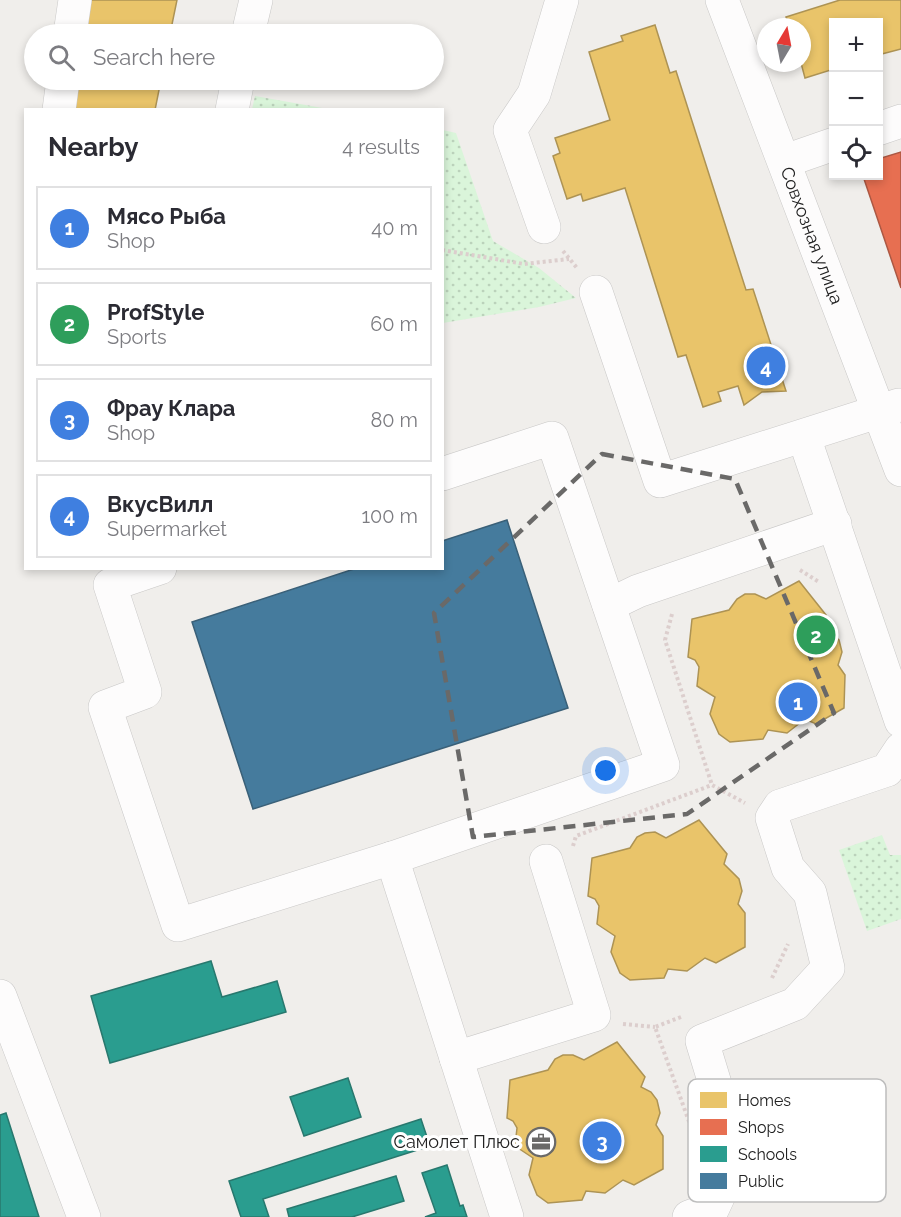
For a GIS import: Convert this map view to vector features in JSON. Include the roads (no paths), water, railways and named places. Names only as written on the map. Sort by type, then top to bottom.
[{"type":"street","points":[[71,24],[75,0]]},
{"type":"street","points":[[250,24],[256,0]]},
{"type":"street","points":[[544,227],[510,130],[534,94],[562,0]]},
{"type":"street","name":"Совхозная улица","points":[[732,3],[785,161],[891,408],[901,470]]},
{"type":"street","points":[[59,108],[62,90]]},
{"type":"street","points":[[232,108],[236,90]]},
{"type":"street","points":[[883,128],[901,121]]},
{"type":"street","points":[[785,161],[829,146]]},
{"type":"street","points":[[596,292],[660,481],[891,408]]},
{"type":"street","points":[[804,437],[901,721]]},
{"type":"street","points":[[154,570],[110,585],[145,692],[105,707],[178,926],[392,858],[663,765],[552,438],[444,473]]},
{"type":"street","points":[[609,605],[638,591],[835,524]]},
{"type":"street","points":[[713,1079],[702,1041],[795,1004],[828,968],[810,893],[788,868],[772,818],[780,806],[887,770],[901,749]]},
{"type":"street","points":[[456,1058],[594,1015],[558,856]]},
{"type":"street","points":[[392,858],[507,1217]]},
{"type":"street","points":[[0,996],[84,1217]]},
{"type":"street","points":[[689,1217],[713,1208],[716,1202]]},
{"type":"place","name":"ВкусВилл","points":[[766,366]]},
{"type":"place","name":"ProfStyle","points":[[816,635]]},
{"type":"place","name":"Мясо Рыба","points":[[798,702]]},
{"type":"place","name":"Фрау Клара","points":[[602,1141]]},
{"type":"place","name":"Самолет Плюс","points":[[541,1142]]}]
